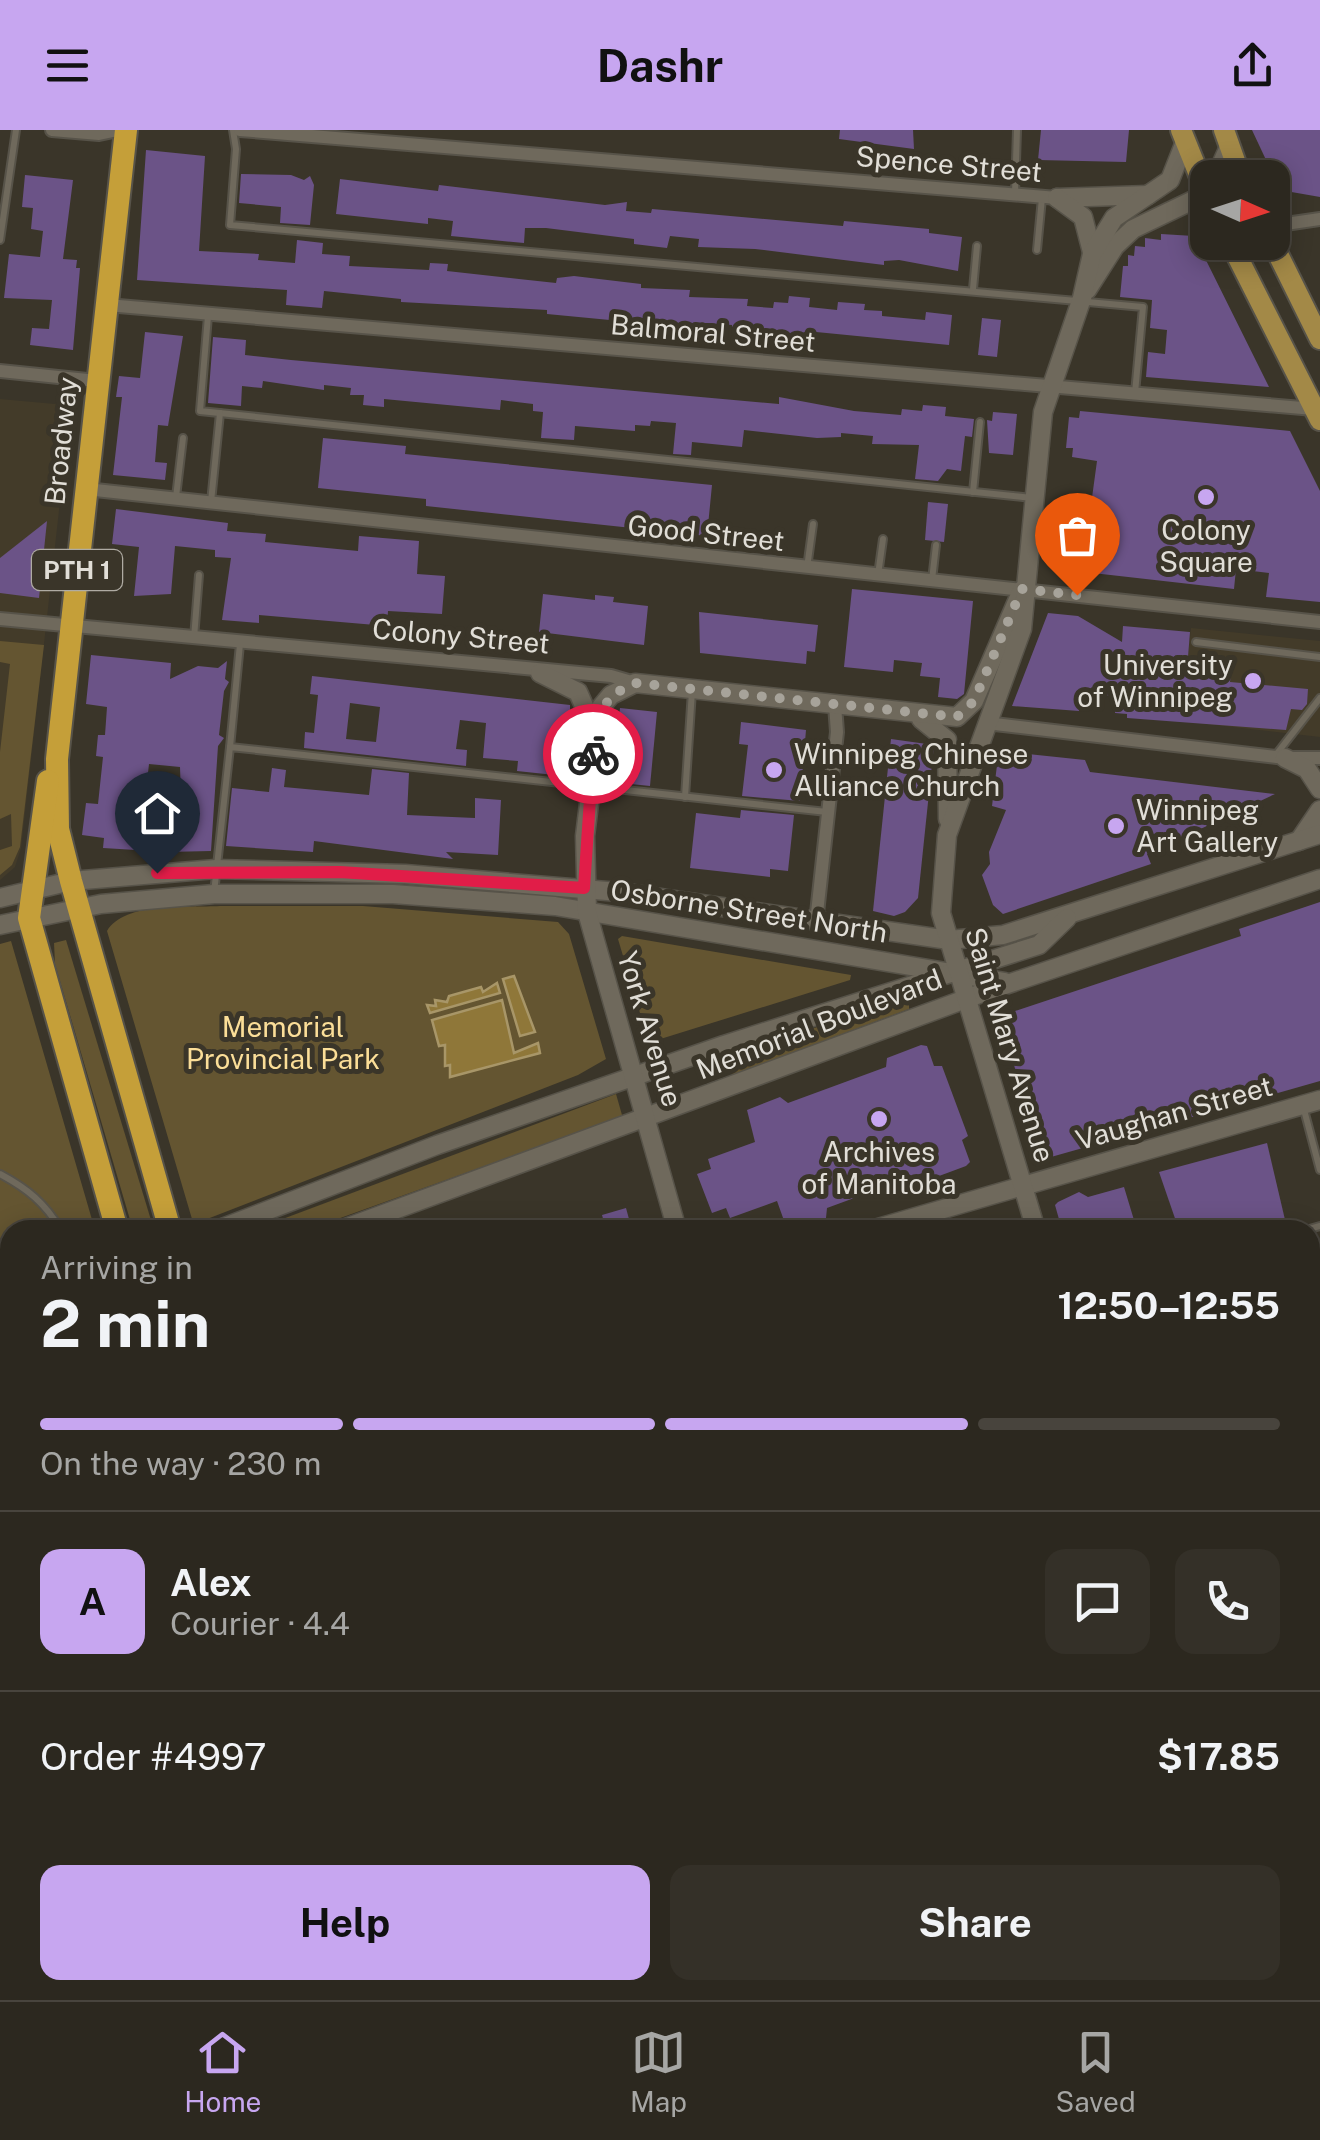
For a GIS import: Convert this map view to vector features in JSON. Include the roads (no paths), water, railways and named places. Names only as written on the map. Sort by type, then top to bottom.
[{"type":"highway","name":"Broadway","points":[[126,130],[57,759],[58,830],[167,1220]]},
{"type":"highway","name":"Broadway","points":[[57,759],[45,788],[29,918],[114,1220]]},
{"type":"main road","name":"Saint Mary Avenue","points":[[1033,1220],[941,913],[947,835],[1022,628],[1022,589],[1042,412],[1082,298],[1092,254],[1108,224],[1170,180],[1183,136]]},
{"type":"main road","points":[[1183,136],[1193,160]]},
{"type":"main road","points":[[1050,197],[1149,195]]},
{"type":"main road","points":[[1050,197],[1082,218],[1092,254]]},
{"type":"main road","name":"Saint Mary Avenue","points":[[1082,298],[1115,246],[1133,229],[1190,203]]},
{"type":"main road","points":[[1241,260],[1317,414]]},
{"type":"main road","points":[[1281,260],[1320,339]]},
{"type":"main road","name":"Saint Mary Avenue","points":[[957,717],[974,701],[1022,589]]},
{"type":"main road","points":[[540,672],[583,697],[595,736]]},
{"type":"main road","name":"Colony Street","points":[[635,683],[916,716],[957,717]]},
{"type":"main road","name":"York Avenue","points":[[635,683],[605,700],[595,736],[584,888],[587,912],[674,1220]]},
{"type":"main road","points":[[916,716],[947,740],[947,835]]},
{"type":"main road","points":[[1280,758],[1307,770],[1320,789]]},
{"type":"main road","points":[[1299,841],[1320,810]]},
{"type":"main road","name":"Memorial Boulevard","points":[[949,940],[1003,935],[1070,916],[1320,834]]},
{"type":"main road","name":"Osborne Street North","points":[[0,898],[71,881],[157,873],[216,870],[405,874],[584,888],[949,940]]},
{"type":"main road","name":"Memorial Boulevard","points":[[368,1220],[967,998],[1320,879]]},
{"type":"main road","name":"Osborne Street North","points":[[0,925],[77,908],[214,894],[393,894],[587,912],[1010,983]]},
{"type":"main road","name":"Memorial Boulevard","points":[[244,1220],[635,1076],[1039,945],[1070,916]]},
{"type":"main road","name":"Vaughan Street","points":[[919,1220],[1311,1102]]},
{"type":"street","points":[[52,130],[99,134],[118,130]]},
{"type":"street","name":"Spence Street","points":[[236,130],[1050,197]]},
{"type":"street","points":[[1290,224],[1320,220]]},
{"type":"street","name":"Balmoral Street","points":[[107,305],[1134,394],[1317,414]]},
{"type":"street","points":[[0,371],[98,381]]},
{"type":"street","name":"Good Street","points":[[86,489],[807,570],[1320,622]]},
{"type":"street","name":"Colony Street","points":[[0,618],[193,640],[611,676],[635,683]]},
{"type":"street","points":[[816,922],[835,705]]},
{"type":"street","points":[[986,723],[1280,758],[1320,758]]},
{"type":"lane","points":[[0,240],[16,130]]},
{"type":"lane","points":[[236,130],[230,225],[1082,298],[1142,307],[1134,394]]},
{"type":"lane","points":[[1015,194],[1017,130]]},
{"type":"lane","points":[[1037,250],[1050,197]]},
{"type":"lane","points":[[973,289],[978,246]]},
{"type":"lane","points":[[208,314],[200,411],[1033,498]]},
{"type":"lane","points":[[210,503],[220,414]]},
{"type":"lane","points":[[972,492],[980,422]]},
{"type":"lane","points":[[176,498],[183,438]]},
{"type":"lane","points":[[807,570],[813,524]]},
{"type":"lane","points":[[878,577],[882,539]]},
{"type":"lane","points":[[932,582],[936,545]]},
{"type":"lane","points":[[193,640],[200,574]]},
{"type":"lane","points":[[1196,642],[1320,657]]},
{"type":"lane","points":[[214,894],[240,644]]},
{"type":"lane","points":[[685,797],[692,690]]},
{"type":"lane","points":[[1280,758],[1320,698]]},
{"type":"lane","points":[[230,747],[828,812]]},
{"type":"lane","points":[[157,873],[164,808]]},
{"type":"lane","points":[[1311,1102],[1320,1170]]},
{"type":"lane","points":[[0,1174],[37,1198],[54,1220]]},
{"type":"place","name":"Colony Square","points":[[1206,497]]},
{"type":"place","name":"University of Winnipeg","points":[[1253,681]]},
{"type":"place","name":"Winnipeg Chinese Alliance Church","points":[[774,770]]},
{"type":"place","name":"Winnipeg Art Gallery","points":[[1116,826]]},
{"type":"place","name":"Archives of Manitoba","points":[[879,1119]]},
{"type":"park label","name":"Memorial Provincial Park","points":[[283,1043]]}]
